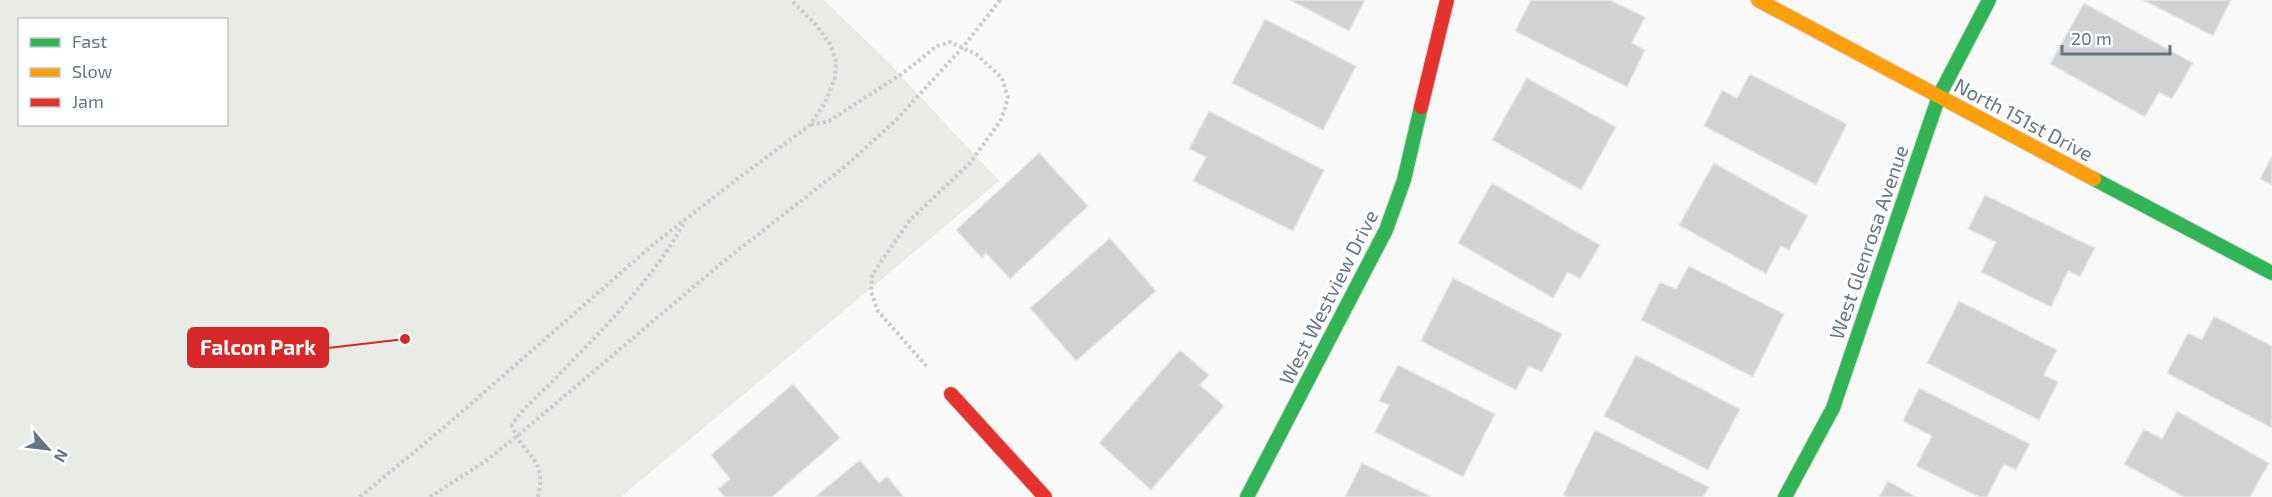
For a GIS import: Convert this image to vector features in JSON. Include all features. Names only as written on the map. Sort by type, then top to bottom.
[{"type":"street","name":"West Westview Drive","points":[[1247,497],[1386,230],[1404,180],[1447,0]]},
{"type":"street","name":"North 151st Drive","points":[[1758,0],[2272,273]]},
{"type":"street","name":"West Glenrosa Avenue","points":[[1785,497],[1833,408],[1939,96],[1989,0]]},
{"type":"street","points":[[951,394],[1046,497]]},
{"type":"path","points":[[360,497],[687,218],[810,125],[825,103],[835,78],[836,61],[830,44],[817,26],[791,0]]},
{"type":"path","points":[[430,497],[516,437],[723,262],[848,164],[898,118],[963,47],[1000,0]]},
{"type":"path","points":[[810,125],[829,121],[903,74],[937,46],[950,42],[976,54],[1002,78],[1008,98],[1000,120],[970,164],[910,220],[872,274],[871,292],[878,312],[951,394]]},
{"type":"path","points":[[538,497],[542,479],[536,460],[516,437],[512,424],[520,411],[555,380],[650,274],[674,242],[687,218]]},
{"type":"shaded area","points":[[0,0],[824,0],[888,62],[999,181],[621,497],[0,497]]},
{"type":"building","points":[[1290,0],[1365,0],[1349,31]]},
{"type":"building","points":[[1531,0],[1610,0],[1645,17],[1632,43],[1645,50],[1627,87],[1515,31]]},
{"type":"building","points":[[2143,0],[2231,0],[2213,36]]},
{"type":"building","points":[[2084,3],[2193,63],[2172,99],[2159,92],[2145,117],[2050,64]]},
{"type":"building","points":[[1265,19],[1356,66],[1323,130],[1232,83]]},
{"type":"building","points":[[1750,74],[1847,124],[1816,185],[1704,126],[1722,90],[1737,98]]},
{"type":"building","points":[[1527,78],[1616,127],[1581,190],[1492,140]]},
{"type":"building","points":[[1209,111],[1324,170],[1293,231],[1193,181],[1206,157],[1189,149]]},
{"type":"building","points":[[1039,153],[1088,206],[1010,279],[986,253],[982,258],[956,230]]},
{"type":"building","points":[[2272,156],[2272,185],[2260,179]]},
{"type":"building","points":[[1714,163],[1808,216],[1789,250],[1781,246],[1766,274],[1679,225]]},
{"type":"building","points":[[1492,183],[1600,245],[1580,279],[1568,272],[1553,298],[1458,243]]},
{"type":"building","points":[[1985,195],[2095,248],[2080,277],[2068,271],[2051,307],[1981,272],[1996,242],[1968,229]]},
{"type":"building","points":[[1110,238],[1156,291],[1076,361],[1030,308]]},
{"type":"building","points":[[1689,266],[1784,314],[1753,377],[1641,320],[1660,282],[1676,289]]},
{"type":"building","points":[[1453,278],[1562,334],[1542,372],[1529,366],[1516,390],[1421,341]]},
{"type":"building","points":[[1959,301],[2057,350],[2044,375],[2058,382],[2039,420],[1927,363]]},
{"type":"building","points":[[2214,316],[2272,346],[2272,428],[2167,373],[2188,333],[2202,340]]},
{"type":"building","points":[[1180,350],[1209,375],[1200,385],[1224,406],[1151,490],[1099,443]]},
{"type":"building","points":[[1636,355],[1740,409],[1708,470],[1604,416]]},
{"type":"building","points":[[1398,365],[1495,414],[1463,477],[1375,432],[1389,405],[1379,401]]},
{"type":"building","points":[[793,384],[840,438],[772,497],[725,497],[718,489],[730,479],[711,455]]},
{"type":"building","points":[[1919,388],[2030,444],[2016,470],[2004,464],[1987,497],[1979,497],[1916,466],[1932,436],[1903,421]]},
{"type":"building","points":[[2177,411],[2269,463],[2250,497],[2184,497],[2124,464],[2144,429],[2162,439]]},
{"type":"building","points":[[1595,430],[1709,487],[1703,497],[1567,497],[1563,495]]},
{"type":"building","points":[[860,460],[879,483],[887,476],[904,497],[815,497]]},
{"type":"building","points":[[1362,463],[1430,496],[1345,497]]},
{"type":"building","points":[[1888,481],[1916,497],[1879,497]]},
{"type":"traffic: fast","points":[[1785,497],[1833,408],[1939,96],[1989,0]]},
{"type":"traffic: fast","points":[[1247,497],[1386,230],[1404,180],[1421,107]]},
{"type":"traffic: fast","points":[[2094,179],[2272,273]]},
{"type":"traffic: slow","points":[[1758,0],[2094,179]]},
{"type":"traffic: jam","points":[[1421,107],[1447,0]]},
{"type":"traffic: jam","points":[[951,394],[1045,497]]},
{"type":"place","name":"Falcon Park","points":[[405,339]]}]
